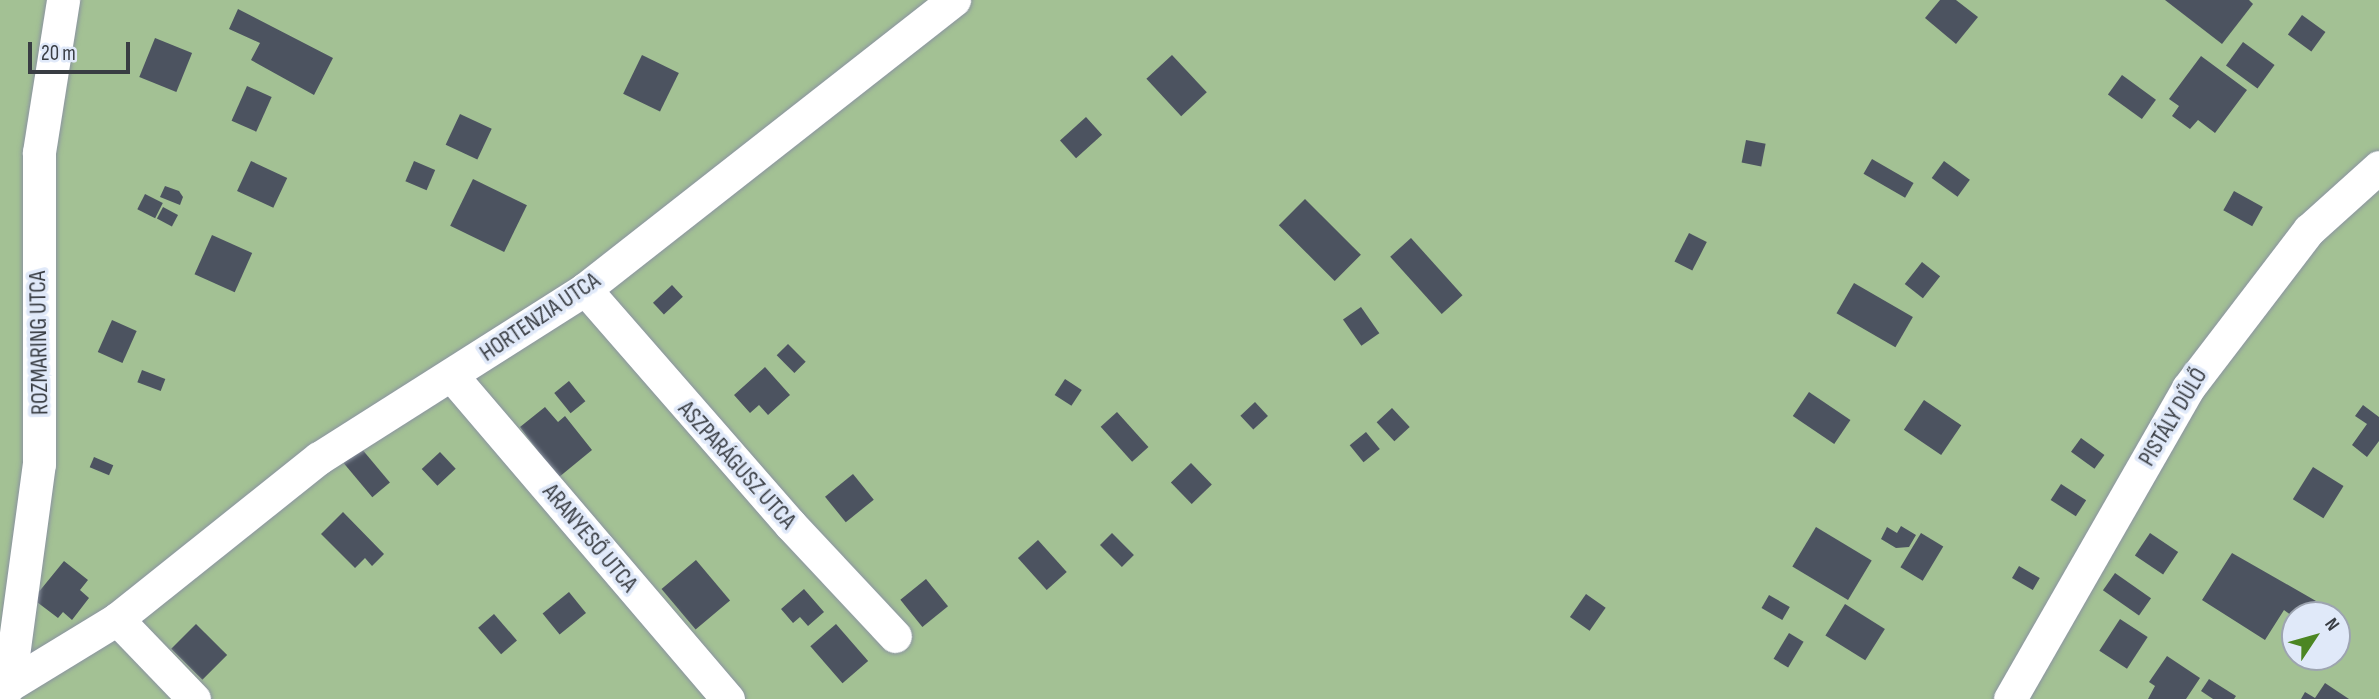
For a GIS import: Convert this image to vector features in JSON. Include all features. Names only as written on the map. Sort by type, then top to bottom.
[{"type":"street","name":"ROZMARING UTCA","points":[[5,692],[39,464],[39,152],[64,0]]},
{"type":"street","name":"HORTENZIA UTCA","points":[[5,692],[117,619],[319,458],[452,376],[585,289],[954,0]]},
{"type":"street","name":"PISTÁLY DŰLŐ","points":[[2010,699],[2188,388],[2309,230],[2379,167]]},
{"type":"street","name":"ASZPARÁGUSZ UTCA","points":[[585,289],[791,526],[895,636]]},
{"type":"street","name":"ARANYESŐ UTCA","points":[[452,376],[728,699]]},
{"type":"street","points":[[117,619],[194,699]]},
{"type":"green space","points":[[0,0],[2379,0],[2379,699],[0,699]]},
{"type":"building","points":[[1940,0],[1956,0],[1978,17],[1956,44],[1925,18]]},
{"type":"building","points":[[2165,0],[2249,0],[2253,4],[2222,44]]},
{"type":"building","points":[[238,9],[333,58],[314,95],[251,60],[260,43],[229,29]]},
{"type":"building","points":[[2302,15],[2325,32],[2311,51],[2288,34]]},
{"type":"building","points":[[155,38],[192,53],[176,92],[139,77]]},
{"type":"building","points":[[2243,42],[2275,65],[2258,88],[2226,65]]},
{"type":"building","points":[[642,55],[679,73],[660,112],[623,94]]},
{"type":"building","points":[[1172,55],[1207,92],[1181,116],[1146,79]]},
{"type":"building","points":[[2201,56],[2247,90],[2215,133],[2198,120],[2190,129],[2172,116],[2179,106],[2169,99]]},
{"type":"building","points":[[2122,75],[2156,100],[2142,119],[2108,94]]},
{"type":"building","points":[[247,86],[272,97],[256,132],[232,121]]},
{"type":"building","points":[[460,114],[492,129],[477,160],[446,145]]},
{"type":"building","points":[[1086,117],[1102,135],[1076,158],[1060,140]]},
{"type":"building","points":[[1746,140],[1766,144],[1761,166],[1742,163]]},
{"type":"building","points":[[1872,159],[1914,183],[1905,198],[1864,174]]},
{"type":"building","points":[[251,161],[287,178],[273,208],[237,191]]},
{"type":"building","points":[[414,161],[435,170],[427,190],[405,181]]},
{"type":"building","points":[[1944,161],[1970,180],[1958,197],[1932,178]]},
{"type":"building","points":[[473,179],[527,205],[504,252],[450,226]]},
{"type":"building","points":[[165,186],[179,191],[183,197],[180,205],[160,197]]},
{"type":"building","points":[[2234,191],[2263,207],[2252,226],[2223,210]]},
{"type":"building","points":[[145,194],[163,203],[155,218],[137,209]]},
{"type":"building","points":[[1305,199],[1361,255],[1335,281],[1279,225]]},
{"type":"building","points":[[163,207],[178,215],[172,226],[157,218]]},
{"type":"building","points":[[1689,233],[1707,242],[1692,271],[1674,262]]},
{"type":"building","points":[[212,235],[252,253],[235,292],[195,274]]},
{"type":"building","points":[[1411,238],[1463,295],[1442,314],[1390,257]]},
{"type":"building","points":[[1922,262],[1940,276],[1923,298],[1905,284]]},
{"type":"building","points":[[1854,283],[1913,317],[1895,347],[1836,313]]},
{"type":"building","points":[[672,285],[683,297],[664,314],[653,303]]},
{"type":"building","points":[[1361,307],[1379,333],[1361,346],[1343,320]]},
{"type":"building","points":[[112,320],[137,331],[122,363],[98,352]]},
{"type":"building","points":[[788,344],[806,362],[794,373],[777,355]]},
{"type":"building","points":[[765,367],[790,395],[768,415],[759,405],[750,413],[734,395]]},
{"type":"building","points":[[142,370],[165,379],[161,391],[137,382]]},
{"type":"building","points":[[1065,379],[1082,390],[1071,406],[1055,395]]},
{"type":"building","points":[[569,381],[585,401],[571,413],[554,393]]},
{"type":"building","points":[[1809,392],[1850,420],[1834,444],[1793,416]]},
{"type":"building","points":[[1924,400],[1961,425],[1941,455],[1904,430]]},
{"type":"building","points":[[1255,402],[1268,416],[1253,430],[1240,416]]},
{"type":"building","points":[[2363,405],[2379,417],[2379,441],[2367,457],[2352,445],[2367,424],[2355,416]]},
{"type":"building","points":[[545,407],[558,422],[565,416],[592,450],[553,482],[532,456],[538,451],[520,427]]},
{"type":"building","points":[[1392,408],[1410,427],[1394,441],[1377,422]]},
{"type":"building","points":[[1117,412],[1148,447],[1132,462],[1101,427]]},
{"type":"building","points":[[1366,432],[1380,449],[1364,462],[1350,445]]},
{"type":"building","points":[[2081,438],[2104,455],[2094,469],[2071,452]]},
{"type":"building","points":[[361,448],[390,482],[372,497],[343,463]]},
{"type":"building","points":[[440,452],[456,469],[437,486],[422,469]]},
{"type":"building","points":[[94,457],[113,465],[109,475],[90,467]]},
{"type":"building","points":[[1191,463],[1212,485],[1192,504],[1171,482]]},
{"type":"building","points":[[2313,467],[2344,486],[2323,518],[2293,499]]},
{"type":"building","points":[[853,474],[874,500],[846,522],[825,497]]},
{"type":"building","points":[[2061,484],[2086,500],[2076,516],[2051,500]]},
{"type":"building","points":[[343,512],[384,554],[372,566],[365,558],[355,568],[321,534]]},
{"type":"building","points":[[1901,526],[1916,535],[1909,547],[1896,548],[1881,539],[1887,527],[1897,533]]},
{"type":"building","points":[[1816,527],[1872,560],[1848,600],[1792,566]]},
{"type":"building","points":[[1112,533],[1134,555],[1122,567],[1100,545]]},
{"type":"building","points":[[1921,533],[1943,546],[1923,581],[1900,567]]},
{"type":"building","points":[[2150,533],[2178,552],[2163,574],[2135,555]]},
{"type":"building","points":[[1038,540],[1067,572],[1047,590],[1018,558]]},
{"type":"building","points":[[2232,553],[2316,601],[2281,601],[2281,615],[2265,640],[2202,600]]},
{"type":"building","points":[[696,560],[730,601],[696,630],[662,589]]},
{"type":"building","points":[[64,561],[88,580],[80,590],[89,598],[72,620],[63,612],[58,618],[33,599]]},
{"type":"building","points":[[2019,566],[2040,578],[2033,590],[2012,578]]},
{"type":"building","points":[[2115,573],[2151,598],[2139,615],[2103,590]]},
{"type":"building","points":[[926,579],[948,606],[922,627],[900,600]]},
{"type":"building","points":[[804,589],[824,612],[808,626],[800,617],[793,623],[781,609]]},
{"type":"building","points":[[569,592],[586,613],[560,634],[543,613]]},
{"type":"building","points":[[1586,594],[1606,608],[1590,631],[1570,617]]},
{"type":"building","points":[[1769,595],[1790,607],[1782,620],[1762,608]]},
{"type":"building","points":[[1845,604],[1885,629],[1865,660],[1825,635]]},
{"type":"building","points":[[494,614],[517,640],[501,654],[478,628]]},
{"type":"building","points":[[2120,619],[2148,637],[2127,669],[2099,651]]},
{"type":"building","points":[[196,624],[227,655],[202,680],[171,649]]},
{"type":"building","points":[[836,624],[868,661],[842,683],[810,646]]},
{"type":"building","points":[[1789,633],[1804,642],[1788,667],[1774,659]]},
{"type":"building","points":[[2167,656],[2200,678],[2186,699],[2148,699],[2155,686],[2149,682]]},
{"type":"building","points":[[2209,679],[2236,696],[2234,699],[2213,699],[2201,691]]},
{"type":"building","points":[[2325,683],[2349,699],[2301,699],[2305,692],[2315,698]]}]
